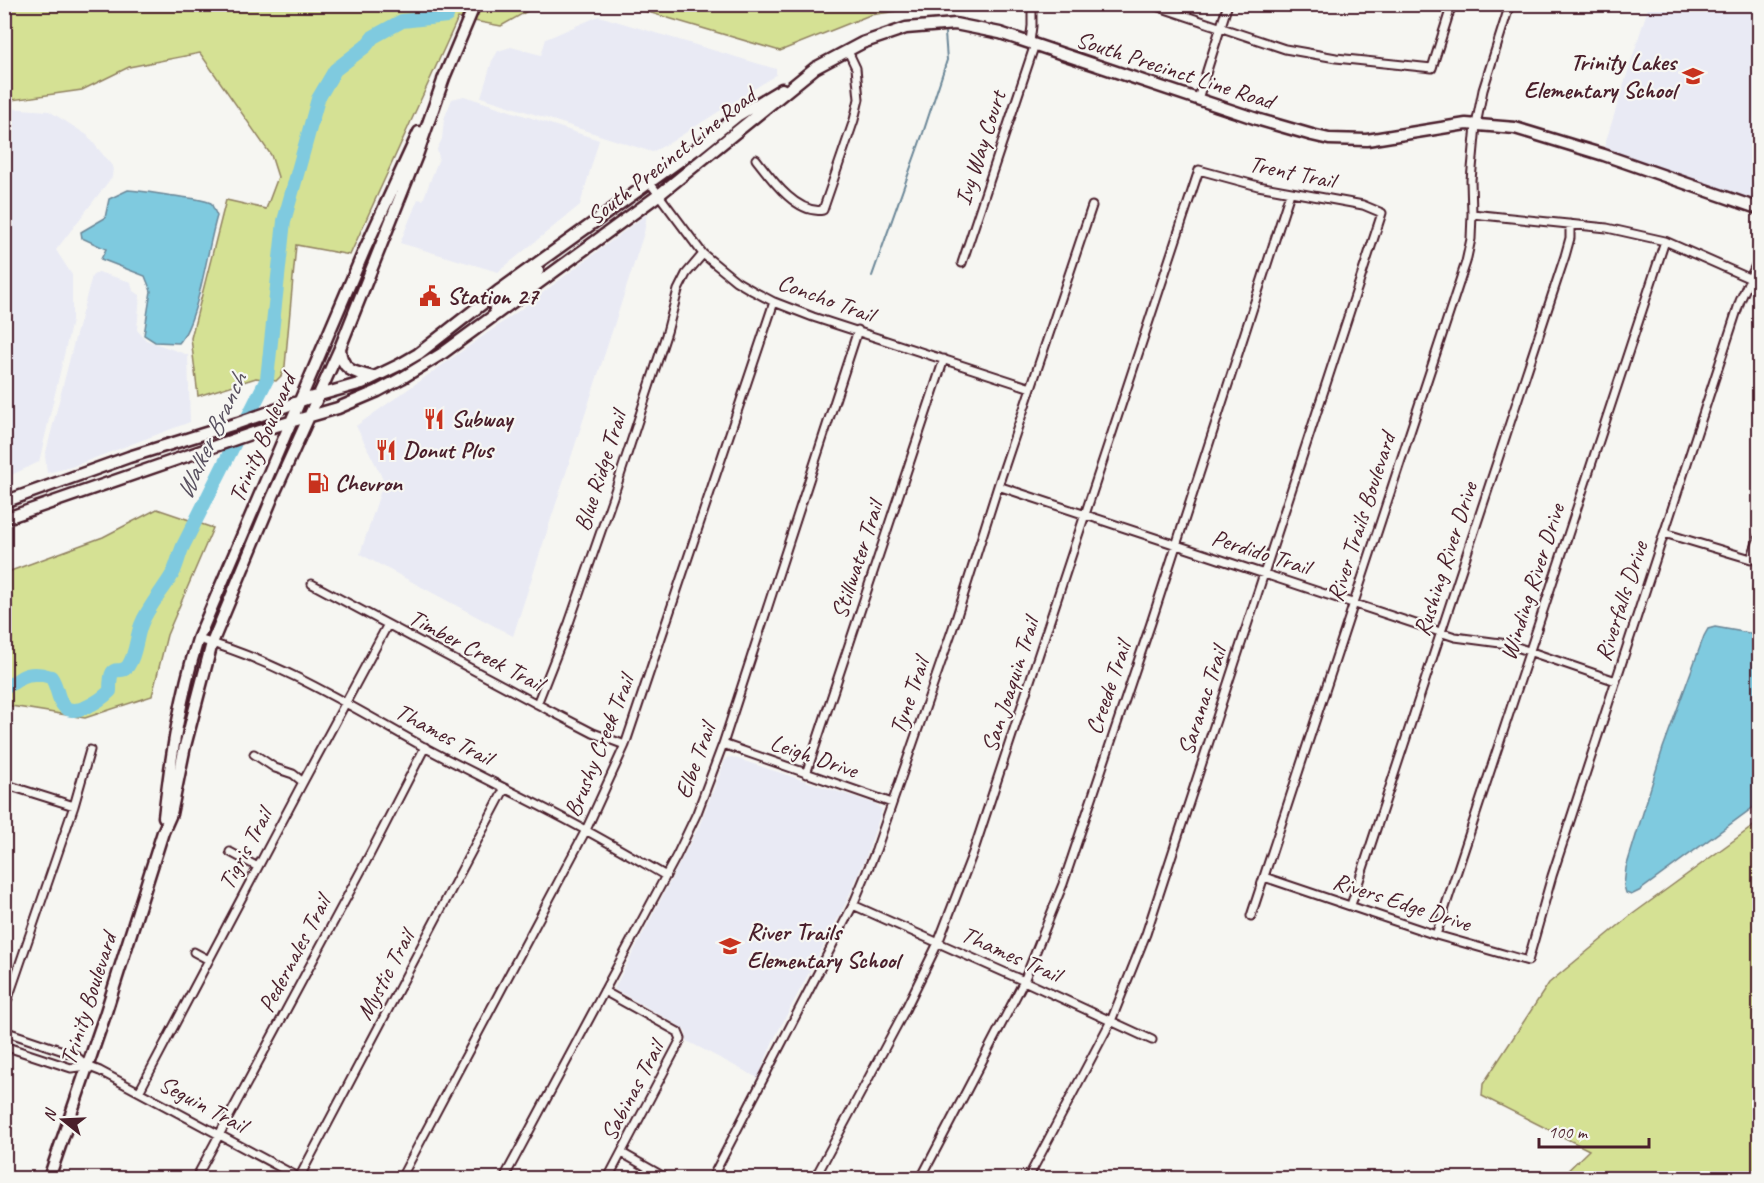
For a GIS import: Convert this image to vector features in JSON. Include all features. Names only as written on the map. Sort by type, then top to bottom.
[{"type":"main road","name":"Trinity Boulevard","points":[[163,832],[174,740],[184,684],[198,639],[364,251],[475,4]]},
{"type":"main road","name":"South Precinct Line Road","points":[[4,519],[276,426],[338,408],[378,391],[416,370],[476,329],[660,194],[815,68],[876,38],[906,28],[955,24],[1000,33],[1276,126],[1329,139],[1367,140],[1476,124],[1515,128],[1545,135],[1760,209]]},
{"type":"main road","points":[[4,502],[114,462],[190,439],[320,394],[362,383],[418,354],[468,314],[650,183],[737,116],[815,68]]},
{"type":"main road","name":"Trinity Boulevard","points":[[49,1179],[136,922],[163,832],[171,814],[197,697],[212,643],[273,496],[340,348],[413,165],[445,75]]},
{"type":"main road","points":[[498,312],[495,309],[496,302],[570,247],[577,234]]},
{"type":"main road","points":[[468,314],[476,329]]},
{"type":"main road","points":[[340,348],[340,358],[345,366],[358,374],[374,377]]},
{"type":"street","name":"Ivy Way Court","points":[[962,263],[1033,43],[1032,4]]},
{"type":"street","points":[[1150,4],[1285,49],[1432,68],[1452,4]]},
{"type":"street","points":[[1198,99],[1228,4]]},
{"type":"street","points":[[1495,4],[1509,7]]},
{"type":"street","name":"River Trails Boulevard","points":[[1251,916],[1466,262],[1471,239],[1471,180],[1476,124],[1483,90],[1509,7]]},
{"type":"street","points":[[756,159],[791,199],[806,208],[823,210],[859,99],[856,68],[848,51]]},
{"type":"street","name":"Trent Trail","points":[[1194,184],[1199,170],[1290,193],[1363,205],[1382,213],[1379,223]]},
{"type":"street","name":"Concho Trail","points":[[650,183],[703,254],[736,281],[774,302],[813,317],[1031,388]]},
{"type":"street","name":"San Joaquin Trail","points":[[815,1179],[938,943],[993,797],[1194,184]]},
{"type":"street","name":"Creede Trail","points":[[921,1179],[1024,981],[1063,884],[1290,193]]},
{"type":"street","name":"Tyne Trail","points":[[712,1179],[853,906],[956,620],[998,486],[1092,206]]},
{"type":"street","points":[[1472,214],[1607,228],[1665,241],[1760,283]]},
{"type":"street","name":"Saranac Trail","points":[[1028,1179],[1110,1021],[1146,934],[1379,223]]},
{"type":"street","name":"Rushing River Drive","points":[[1351,905],[1565,256],[1570,238],[1570,224]]},
{"type":"street","name":"Winding River Drive","points":[[1436,935],[1665,241]]},
{"type":"street","name":"Blue Ridge Trail","points":[[537,704],[569,623],[615,491],[667,332],[678,290],[686,274],[703,254]]},
{"type":"street","name":"Riverfalls Drive","points":[[1528,962],[1555,866],[1740,301],[1760,256]]},
{"type":"street","name":"Brushy Creek Trail","points":[[401,1179],[586,830],[625,746],[774,302]]},
{"type":"street","name":"Elbe Trail","points":[[504,1179],[692,823],[723,744],[858,330]]},
{"type":"street","name":"Stillwater Trail","points":[[806,774],[944,359]]},
{"type":"street","name":"Perdido Trail","points":[[998,486],[1442,633],[1467,640],[1508,644],[1616,681]]},
{"type":"street","points":[[1664,533],[1751,559],[1760,535]]},
{"type":"street","name":"Timber Creek Trail","points":[[312,584],[387,626],[593,733],[625,746]]},
{"type":"street","name":"Tigris Trail","points":[[139,1092],[387,626]]},
{"type":"street","name":"Thames Trail","points":[[198,639],[274,665],[424,747],[586,830],[666,876]]},
{"type":"street","name":"Leigh Drive","points":[[723,744],[892,803]]},
{"type":"street","name":"Pedernales Trail","points":[[196,1179],[370,854],[424,747]]},
{"type":"street","points":[[4,1010],[74,806],[90,750]]},
{"type":"street","points":[[254,754],[275,768],[293,774],[303,782]]},
{"type":"street","points":[[4,784],[74,806]]},
{"type":"street","name":"Mystic Trail","points":[[299,1178],[505,788]]},
{"type":"street","points":[[230,852],[258,867]]},
{"type":"street","name":"Rivers Edge Drive","points":[[1264,877],[1436,935],[1528,962]]},
{"type":"street","name":"Thames Trail","points":[[853,906],[1152,1040]]},
{"type":"street","points":[[194,952],[209,960]]},
{"type":"street","name":"Sabinas Trail","points":[[604,991],[678,1032],[681,1039],[608,1179]]},
{"type":"street","points":[[4,1031],[75,1055],[87,1066]]},
{"type":"street","points":[[4,1046],[71,1068],[87,1066]]},
{"type":"street","name":"Seguin Trail","points":[[87,1066],[299,1178]]},
{"type":"street","points":[[622,1153],[666,1179]]},
{"type":"shaded area","name":"Trinity Lakes Elementary School","points":[[1649,5],[1759,5],[1759,202],[1604,147]]},
{"type":"shaded area","points":[[599,16],[776,69],[776,75],[652,152],[481,97],[492,61],[498,51],[511,47],[541,55],[546,39]]},
{"type":"shaded area","points":[[464,96],[599,140],[580,205],[498,272],[400,243],[418,199],[423,200],[439,158],[437,149],[442,139],[444,119],[452,99]]},
{"type":"shaded area","points":[[5,108],[49,111],[87,135],[113,167],[112,177],[56,250],[72,275],[72,321],[39,462],[5,478]]},
{"type":"shaded area","points":[[647,214],[644,233],[513,636],[360,554],[384,481],[356,426],[517,312]]},
{"type":"shaded area","points":[[98,272],[131,282],[133,291],[140,295],[137,330],[146,340],[188,355],[190,422],[71,467],[47,473],[45,456],[92,276]]},
{"type":"shaded area","name":"River Trails Elementary School","points":[[732,757],[876,804],[882,810],[866,857],[846,903],[773,1041],[758,1078],[687,1041],[686,1032],[678,1025],[614,989],[699,826],[726,758]]},
{"type":"green space","points":[[4,5],[538,5],[501,26],[458,18],[350,255],[296,245],[285,366],[281,376],[276,381],[256,378],[198,396],[191,338],[226,200],[266,209],[278,177],[271,155],[200,53],[129,67],[82,90],[5,101]]},
{"type":"green space","points":[[624,5],[939,5],[870,15],[780,51]]},
{"type":"green space","points":[[157,509],[213,528],[167,635],[152,696],[85,718],[5,705],[5,573],[103,537]]},
{"type":"green space","points":[[1759,822],[1759,1178],[1560,1178],[1589,1150],[1482,1096],[1483,1084],[1549,983],[1630,916]]},
{"type":"water","points":[[128,190],[206,201],[211,203],[217,216],[192,318],[179,343],[155,342],[144,335],[151,291],[145,276],[101,259],[106,249],[82,238],[81,232],[105,218],[109,199]]},
{"type":"water","points":[[1715,627],[1759,633],[1759,803],[1631,895],[1626,893],[1624,886],[1626,868],[1663,748],[1704,636],[1708,629]]},
{"type":"waterway","name":"Walker Branch","points":[[4,686],[29,674],[51,677],[62,704],[72,710],[79,709],[106,695],[110,691],[113,671],[125,669],[128,666],[133,657],[144,618],[173,573],[183,546],[267,379],[284,221],[318,99],[335,70],[366,46],[373,37],[402,21],[447,16]]},
{"type":"waterway","points":[[872,276],[947,60],[945,33]]},
{"type":"place","name":"Trinity Lakes Elementary School","points":[[1693,76]]},
{"type":"place","name":"Station 27","points":[[430,296]]},
{"type":"place","name":"Subway","points":[[434,419]]},
{"type":"place","name":"Donut Plus","points":[[386,450]]},
{"type":"place","name":"Chevron","points":[[318,483]]},
{"type":"place","name":"River Trails Elementary School","points":[[730,946]]}]
